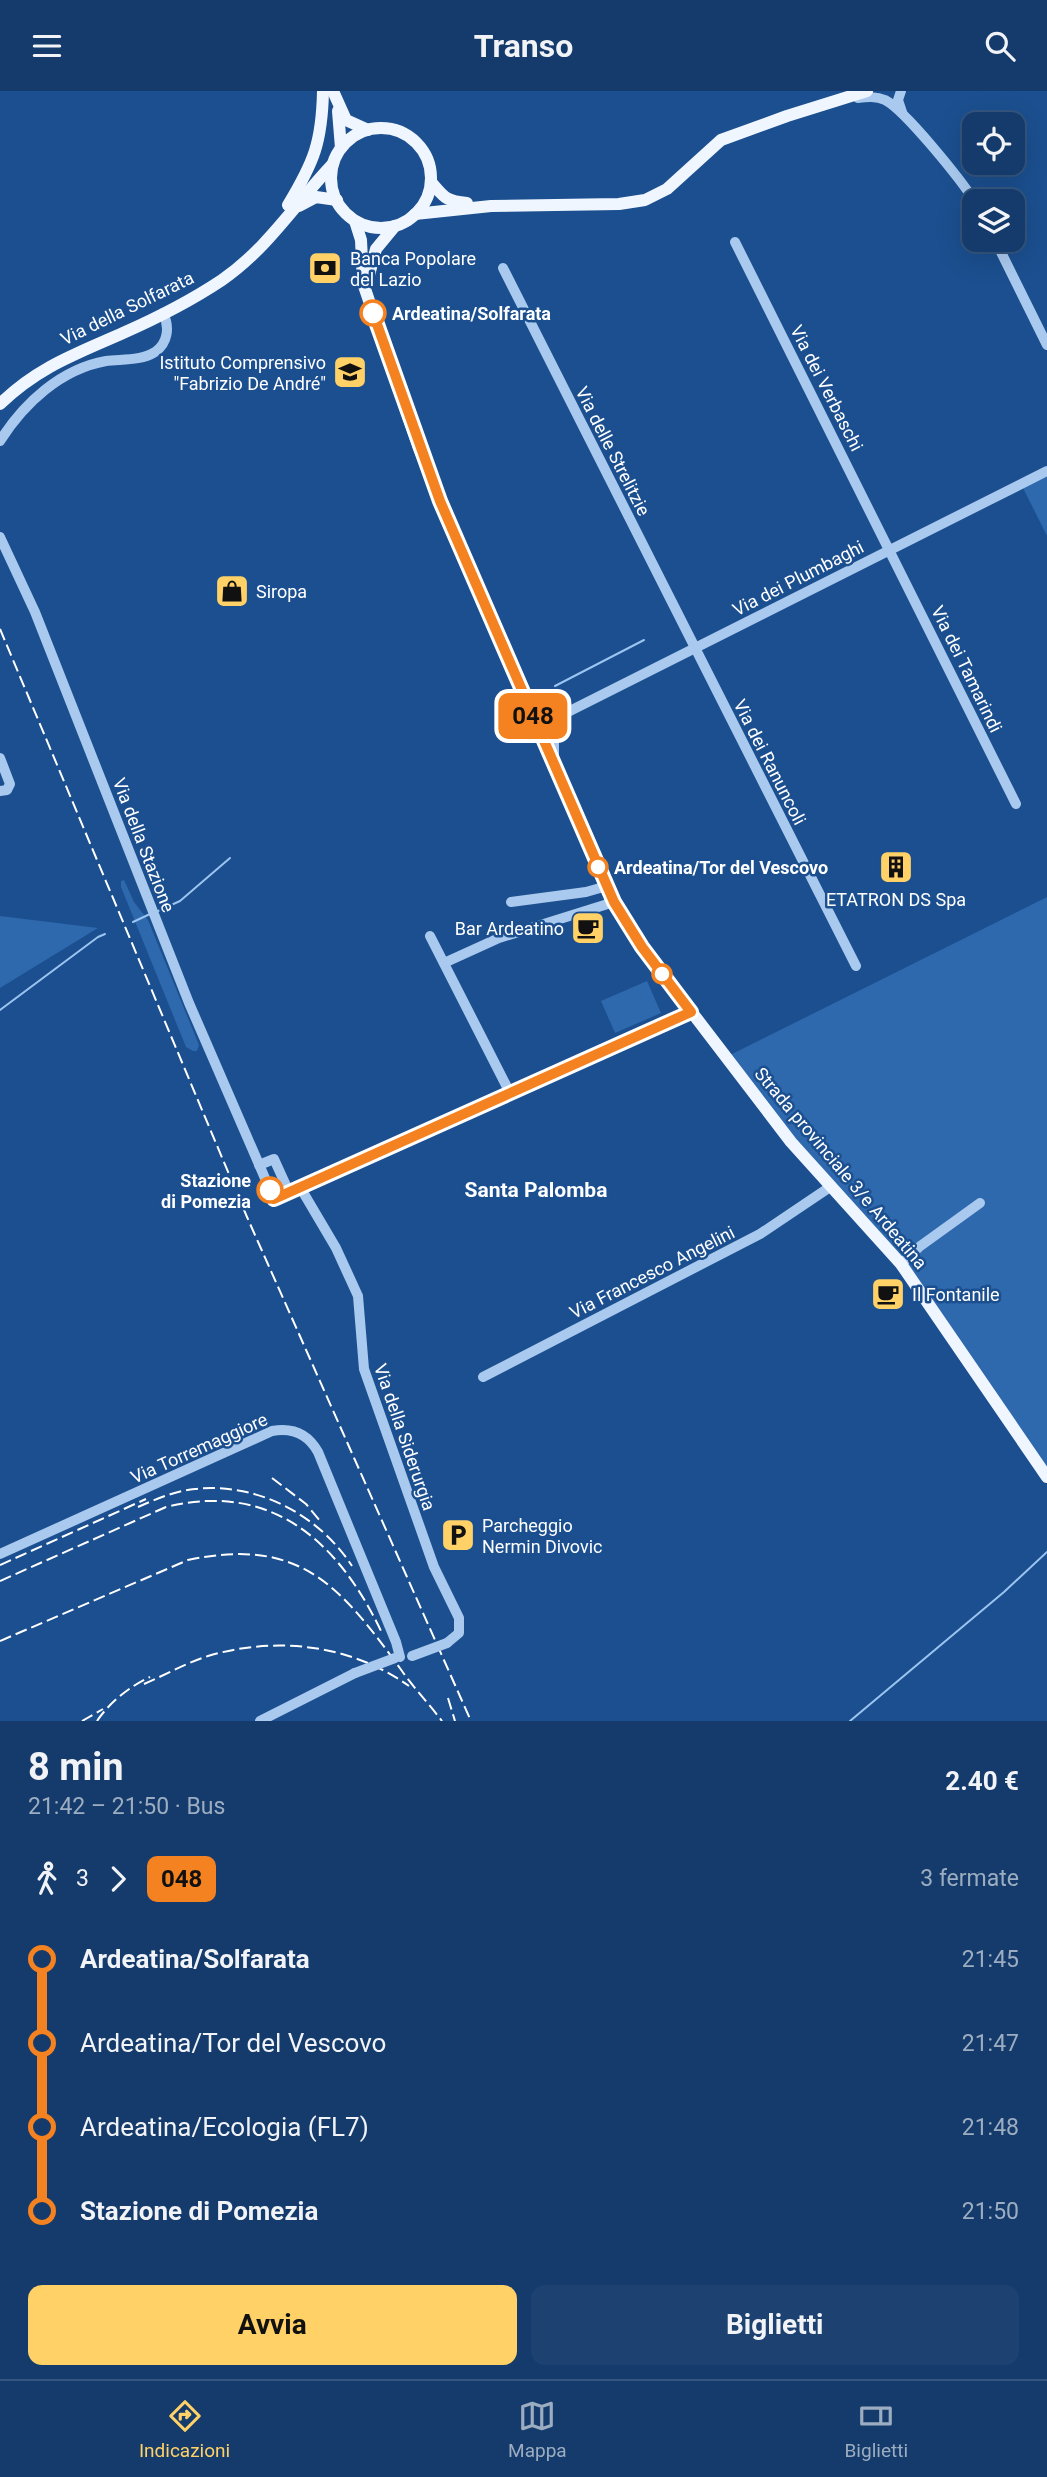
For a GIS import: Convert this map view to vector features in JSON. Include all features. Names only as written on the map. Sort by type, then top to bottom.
[{"type":"main road","points":[[270,240],[304,181],[316,154],[323,127],[323,91]]},
{"type":"main road","points":[[333,91],[346,120],[368,131]]},
{"type":"main road","points":[[415,214],[491,206],[619,204],[645,200],[667,189],[721,140],[867,91]]},
{"type":"main road","points":[[338,104],[341,148]]},
{"type":"main road","points":[[369,300],[372,258],[395,226],[415,214],[429,194],[431,182],[430,168],[425,156],[418,145],[407,136],[381,129],[368,131],[341,148],[332,165],[332,186],[344,212],[355,221],[374,227],[395,226]]},
{"type":"main road","name":"Via della Solfarata","points":[[0,404],[43,369],[163,313],[222,280],[270,240],[332,165]]},
{"type":"main road","points":[[431,182],[440,195],[451,201],[491,206]]},
{"type":"main road","points":[[296,208],[316,197],[337,200]]},
{"type":"main road","name":"Strada provinciale 3/e Ardeatina","points":[[355,221],[361,240],[363,283],[435,490],[614,902],[642,947],[791,1142],[901,1264],[1047,1477]]},
{"type":"street","points":[[901,91],[898,103],[908,122]]},
{"type":"street","points":[[813,107],[861,97],[873,97],[891,104],[967,189]]},
{"type":"street","name":"Via dei Verbaschi","points":[[735,242],[890,549]]},
{"type":"street","points":[[1001,252],[1047,345]]},
{"type":"street","name":"Via delle Strelitzie","points":[[503,268],[695,648]]},
{"type":"street","points":[[0,441],[30,404],[65,376],[92,364],[136,358],[155,352],[166,334],[167,325],[163,313]]},
{"type":"street","name":"Via dei Plumbaghi","points":[[538,727],[1047,471]]},
{"type":"street","name":"Via della Stazione","points":[[0,537],[38,618],[189,1003],[274,1199],[289,1192]]},
{"type":"street","name":"Via dei Tamarindi","points":[[890,549],[1016,804]]},
{"type":"street","name":"Via dei Ranuncoli","points":[[695,648],[856,966]]},
{"type":"street","points":[[525,699],[544,710],[565,713],[554,734],[555,768]]},
{"type":"street","points":[[0,758],[10,784],[7,790],[0,791]]},
{"type":"street","points":[[511,902],[586,892],[607,886]]},
{"type":"street","points":[[444,963],[499,938],[614,902]]},
{"type":"street","points":[[430,936],[510,1093]]},
{"type":"street","points":[[259,1165],[274,1159],[289,1192],[691,1012]]},
{"type":"street","name":"Via della Siderurgia","points":[[260,1721],[355,1673],[447,1643],[457,1635],[459,1621],[434,1567],[364,1369],[358,1296],[336,1248],[300,1187]]},
{"type":"street","name":"Via Francesco Angelini","points":[[483,1377],[760,1234],[830,1187]]},
{"type":"street","points":[[901,1264],[919,1247],[980,1203]]},
{"type":"street","name":"Via Torremaggiore","points":[[0,1554],[271,1431],[293,1430],[310,1440],[318,1452],[396,1642],[397,1658]]},
{"type":"shaded area","points":[[1047,471],[1047,536],[1021,484]]},
{"type":"shaded area","points":[[124,880],[134,902],[148,920],[199,1045],[197,1051],[186,1047],[121,887],[121,881]]},
{"type":"shaded area","points":[[1047,897],[1047,1477],[923,1294],[726,1057]]},
{"type":"shaded area","points":[[0,916],[98,928],[0,988]]},
{"type":"shaded area","points":[[647,981],[661,1013],[615,1033],[601,1001]]},
{"type":"waterway","points":[[555,686],[644,640]]},
{"type":"waterway","points":[[158,911],[180,901],[230,858]]},
{"type":"waterway","points":[[133,922],[150,914]]},
{"type":"waterway","points":[[0,1010],[105,934]]},
{"type":"waterway","points":[[850,1721],[1004,1592],[1047,1552]]},
{"type":"railway","points":[[0,629],[247,1217],[471,1721]]},
{"type":"railway","points":[[272,1478],[306,1504],[321,1522]]},
{"type":"railway","points":[[138,1507],[173,1493],[195,1489],[218,1488],[263,1497],[304,1517],[322,1531],[352,1566]]},
{"type":"railway","points":[[0,1565],[146,1499]]},
{"type":"railway","points":[[0,1581],[166,1507],[204,1501],[238,1503],[269,1511],[297,1525],[322,1545],[364,1599],[381,1631]]},
{"type":"railway","points":[[0,1641],[188,1560],[227,1554],[261,1555],[289,1562],[314,1575],[337,1593],[359,1615],[442,1721]]},
{"type":"railway","points":[[144,1684],[208,1656],[260,1646],[286,1646],[312,1648],[362,1661],[409,1686]]},
{"type":"railway","points":[[97,1721],[120,1696],[150,1677]]},
{"type":"railway","points":[[448,1698],[455,1721]]},
{"type":"railway","points":[[82,1721],[103,1709]]},
{"type":"bus line","name":"048","points":[[270,1190],[274,1199],[691,1012],[642,947],[614,902],[440,501],[373,313]]},
{"type":"place","name":"Banca Popolare del Lazio","points":[[325,268]]},
{"type":"place","name":"Ardeatina/Solfarata","points":[[373,313]]},
{"type":"place","name":"Istituto Comprensivo \"Fabrizio De André\"","points":[[350,372]]},
{"type":"place","name":"Siropa","points":[[232,591]]},
{"type":"place","name":"Ardeatina/Tor del Vescovo","points":[[598,867]]},
{"type":"place","name":"ETATRON DS Spa","points":[[896,867]]},
{"type":"place","name":"Bar Ardeatino","points":[[588,928]]},
{"type":"place","name":"Stazione di Pomezia","points":[[270,1190]]},
{"type":"place","name":"Il Fontanile","points":[[888,1294]]},
{"type":"place","name":"Parcheggio Nermin Divovic","points":[[458,1535]]},
{"type":"district","name":"Santa Palomba","points":[[536,1190]]}]
